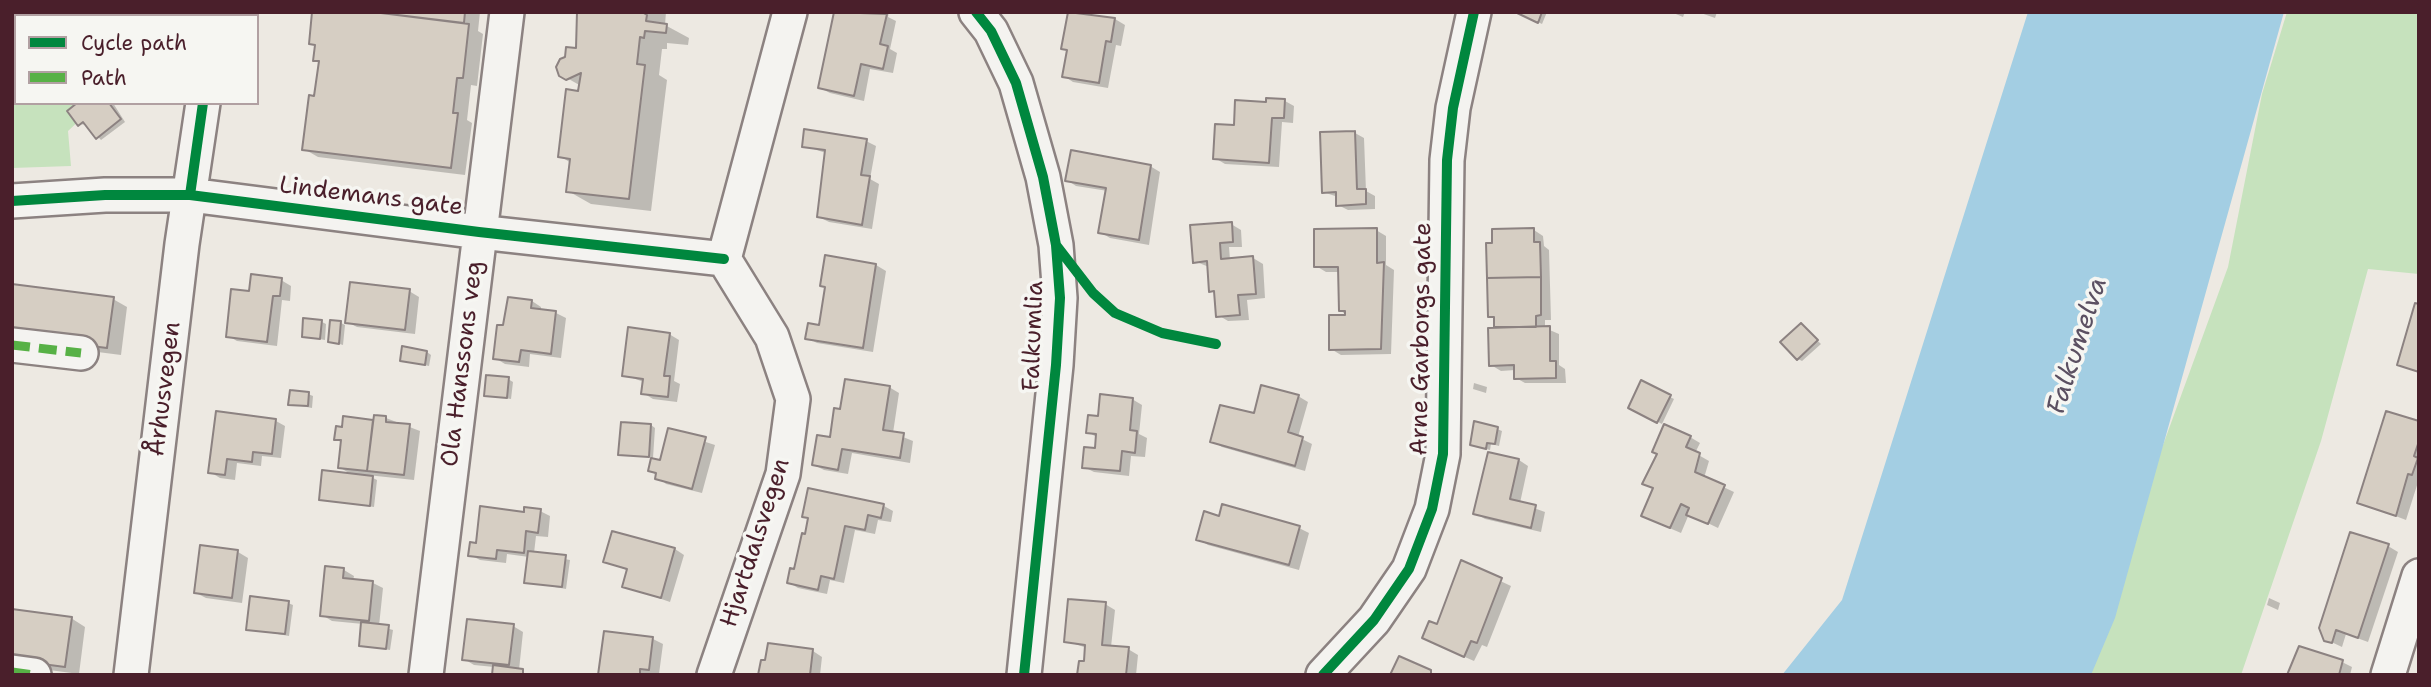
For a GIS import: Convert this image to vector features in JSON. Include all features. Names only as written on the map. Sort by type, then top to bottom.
[{"type":"street","name":"Ola Hanssons veg","points":[[426,675],[507,12]]},
{"type":"street","points":[[724,259],[790,12]]},
{"type":"street","name":"Falkumlia","points":[[976,12],[990,31],[1016,83],[1043,177],[1057,258],[1060,298],[1056,365],[1024,675]]},
{"type":"street","name":"Arne Garborgs gate","points":[[1323,675],[1374,620],[1409,569],[1432,509],[1443,454],[1447,160],[1453,108],[1474,12]]},
{"type":"street","name":"Århusvegen","points":[[131,675],[203,105]]},
{"type":"street","name":"Lindemans gate","points":[[12,201],[104,195],[190,195],[479,232],[724,259]]},
{"type":"street","name":"Hjartdalsvegen","points":[[714,675],[783,474],[793,399],[772,337],[724,259]]},
{"type":"street","points":[[12,345],[81,353]]},
{"type":"street","points":[[2388,675],[2419,576]]},
{"type":"street","points":[[12,671],[34,675]]},
{"type":"green space","points":[[12,12],[177,12],[14,14],[14,105],[96,105],[68,131],[71,166],[12,168]]},
{"type":"green space","points":[[2287,12],[2419,12],[2419,274],[2368,269],[2321,441],[2241,675],[2079,675],[2228,267],[2262,94]]},
{"type":"water","name":"Falkumelva","points":[[2028,12],[2284,12],[2115,618],[2091,675],[1782,675],[1842,600]]},
{"type":"building","points":[[312,12],[373,12],[469,24],[463,78],[457,78],[453,113],[458,113],[451,168],[302,150],[309,95],[314,96],[319,61],[313,61],[315,45],[309,44]]},
{"type":"building","points":[[373,12],[465,12],[464,23]]},
{"type":"building","points":[[577,12],[642,12],[647,15],[646,21],[667,24],[666,33],[645,31],[644,38],[640,37],[637,64],[645,65],[629,199],[566,192],[570,159],[558,157],[566,89],[578,91],[581,73],[566,80],[559,76],[556,67],[560,59],[565,57],[566,47],[576,48]]},
{"type":"building","points":[[834,12],[887,14],[880,44],[888,46],[883,69],[861,64],[854,96],[818,88]]},
{"type":"building","points":[[1068,12],[1115,18],[1111,42],[1106,41],[1099,83],[1062,77],[1067,50],[1061,49]]},
{"type":"building","points":[[1515,12],[1542,12],[1538,23]]},
{"type":"building","points":[[1266,98],[1285,99],[1284,118],[1272,118],[1269,163],[1213,159],[1215,124],[1234,125],[1235,100],[1266,102]]},
{"type":"building","points":[[74,105],[110,105],[121,119],[96,139],[83,122],[78,126],[67,111]]},
{"type":"building","points":[[804,129],[867,139],[861,175],[870,176],[862,225],[817,217],[825,150],[802,147]]},
{"type":"building","points":[[1355,131],[1357,189],[1366,189],[1366,204],[1336,206],[1336,192],[1322,193],[1320,132]]},
{"type":"building","points":[[1071,150],[1151,165],[1139,240],[1098,233],[1106,188],[1065,181]]},
{"type":"building","points":[[1232,222],[1233,242],[1220,243],[1221,259],[1253,256],[1256,294],[1238,295],[1240,315],[1216,317],[1214,291],[1209,292],[1207,261],[1193,263],[1190,225]]},
{"type":"building","points":[[1377,228],[1377,263],[1384,262],[1381,349],[1329,350],[1329,315],[1345,315],[1345,311],[1339,311],[1338,267],[1314,267],[1314,229]]},
{"type":"building","points":[[1534,228],[1534,242],[1540,242],[1541,277],[1487,278],[1486,243],[1492,243],[1492,229]]},
{"type":"building","points":[[825,255],[876,264],[863,348],[805,339],[808,323],[819,325],[825,287],[820,286]]},
{"type":"building","points":[[251,274],[282,278],[280,296],[273,296],[267,342],[226,337],[231,289],[249,291]]},
{"type":"building","points":[[1541,277],[1541,315],[1536,316],[1536,327],[1494,327],[1494,317],[1488,317],[1487,278]]},
{"type":"building","points":[[350,282],[410,289],[405,330],[345,323]]},
{"type":"building","points":[[12,284],[114,297],[107,348],[12,336]]},
{"type":"building","points":[[508,297],[532,300],[531,308],[556,311],[551,354],[521,350],[519,362],[493,359],[497,325],[503,325]]},
{"type":"building","points":[[2415,303],[2419,304],[2419,372],[2397,365]]},
{"type":"building","points":[[303,318],[322,320],[320,339],[302,337]]},
{"type":"building","points":[[330,320],[341,321],[339,344],[328,342]]},
{"type":"building","points":[[1801,323],[1818,340],[1797,360],[1780,342]]},
{"type":"building","points":[[1550,326],[1550,361],[1556,361],[1556,378],[1514,379],[1514,365],[1489,366],[1488,328]]},
{"type":"building","points":[[628,327],[670,333],[664,376],[670,376],[668,397],[641,394],[643,379],[622,376]]},
{"type":"building","points":[[402,346],[427,351],[425,365],[400,361]]},
{"type":"building","points":[[486,375],[509,377],[507,398],[484,396]]},
{"type":"building","points":[[845,379],[890,386],[883,430],[904,433],[900,458],[842,449],[838,470],[812,465],[817,435],[830,437],[834,408],[840,409]]},
{"type":"building","points":[[1641,380],[1671,395],[1657,423],[1628,408]]},
{"type":"building","points":[[1261,385],[1299,395],[1288,432],[1303,437],[1295,466],[1210,442],[1220,405],[1254,413]]},
{"type":"building","points":[[290,390],[309,392],[308,406],[288,405]]},
{"type":"building","points":[[1100,394],[1133,398],[1130,430],[1137,431],[1135,453],[1122,451],[1120,471],[1082,468],[1084,447],[1095,448],[1096,434],[1086,433],[1088,415],[1098,416]]},
{"type":"building","points":[[216,411],[276,419],[272,454],[253,452],[252,462],[227,459],[225,475],[208,473]]},
{"type":"building","points":[[2386,411],[2419,421],[2419,441],[2414,456],[2418,458],[2412,475],[2408,474],[2396,516],[2357,503]]},
{"type":"building","points":[[374,415],[386,416],[386,422],[410,424],[404,475],[367,471]]},
{"type":"building","points":[[343,416],[373,420],[367,471],[338,468],[341,440],[334,440],[336,426],[342,427]]},
{"type":"building","points":[[1474,421],[1498,427],[1495,444],[1487,443],[1486,449],[1470,445]]},
{"type":"building","points":[[621,422],[651,424],[649,457],[618,455]]},
{"type":"building","points":[[1664,424],[1691,436],[1686,447],[1700,453],[1695,472],[1725,485],[1708,524],[1686,515],[1689,508],[1681,504],[1670,528],[1641,516],[1653,488],[1642,484],[1657,454],[1652,452]]},
{"type":"building","points":[[668,428],[706,437],[692,489],[655,479],[656,473],[648,471],[651,458],[660,460]]},
{"type":"building","points":[[1488,452],[1519,459],[1510,499],[1536,505],[1531,528],[1473,514]]},
{"type":"building","points":[[322,470],[373,476],[370,506],[319,500]]},
{"type":"building","points":[[808,488],[884,504],[881,518],[868,515],[865,530],[845,526],[834,579],[821,576],[818,590],[787,583],[790,568],[794,569],[802,533],[805,534],[808,518],[802,517]]},
{"type":"building","points":[[1222,504],[1300,526],[1289,565],[1196,540],[1204,511],[1219,516]]},
{"type":"building","points":[[480,506],[524,512],[524,507],[541,509],[538,533],[526,531],[524,553],[497,550],[496,559],[468,556],[470,542],[476,543]]},
{"type":"building","points":[[612,531],[675,548],[661,598],[622,587],[627,569],[603,562]]},
{"type":"building","points":[[2350,532],[2389,544],[2358,638],[2336,630],[2332,643],[2324,641],[2319,628]]},
{"type":"building","points":[[200,545],[238,550],[232,598],[194,593]]},
{"type":"building","points":[[528,551],[566,555],[562,587],[524,583]]},
{"type":"building","points":[[1461,560],[1502,578],[1477,643],[1471,641],[1464,657],[1422,638],[1429,621],[1437,624]]},
{"type":"building","points":[[325,566],[344,568],[343,578],[373,581],[369,621],[320,616]]},
{"type":"building","points":[[250,596],[289,601],[285,634],[246,630]]},
{"type":"building","points":[[1068,599],[1106,602],[1102,645],[1129,647],[1126,675],[1077,675],[1079,661],[1084,661],[1085,645],[1064,642]]},
{"type":"building","points":[[12,609],[72,617],[65,667],[12,660]]},
{"type":"building","points":[[467,619],[514,624],[509,665],[462,660]]},
{"type":"building","points":[[361,622],[389,625],[386,649],[359,646]]},
{"type":"building","points":[[604,631],[653,637],[649,670],[640,669],[640,675],[598,675]]},
{"type":"building","points":[[768,643],[813,649],[810,675],[758,675],[761,660],[765,660]]},
{"type":"building","points":[[2299,646],[2343,660],[2339,675],[2287,675]]},
{"type":"building","points":[[1399,656],[1431,670],[1431,675],[1390,675]]},
{"type":"building","points":[[493,665],[523,669],[523,675],[492,675]]},
{"type":"marked path","points":[[12,345],[81,353]]},
{"type":"marked path","points":[[12,672],[34,675]]},
{"type":"cycle path","points":[[976,12],[991,31],[1016,83],[1043,177],[1056,245],[1060,298],[1056,365],[1024,675]]},
{"type":"cycle path","points":[[1323,675],[1374,620],[1409,569],[1432,509],[1443,454],[1447,160],[1453,108],[1474,12]]},
{"type":"cycle path","points":[[190,195],[203,105]]},
{"type":"cycle path","points":[[12,201],[105,195],[190,195],[479,232],[724,259]]},
{"type":"cycle path","points":[[1056,245],[1093,293],[1115,313],[1162,333],[1216,344]]}]
